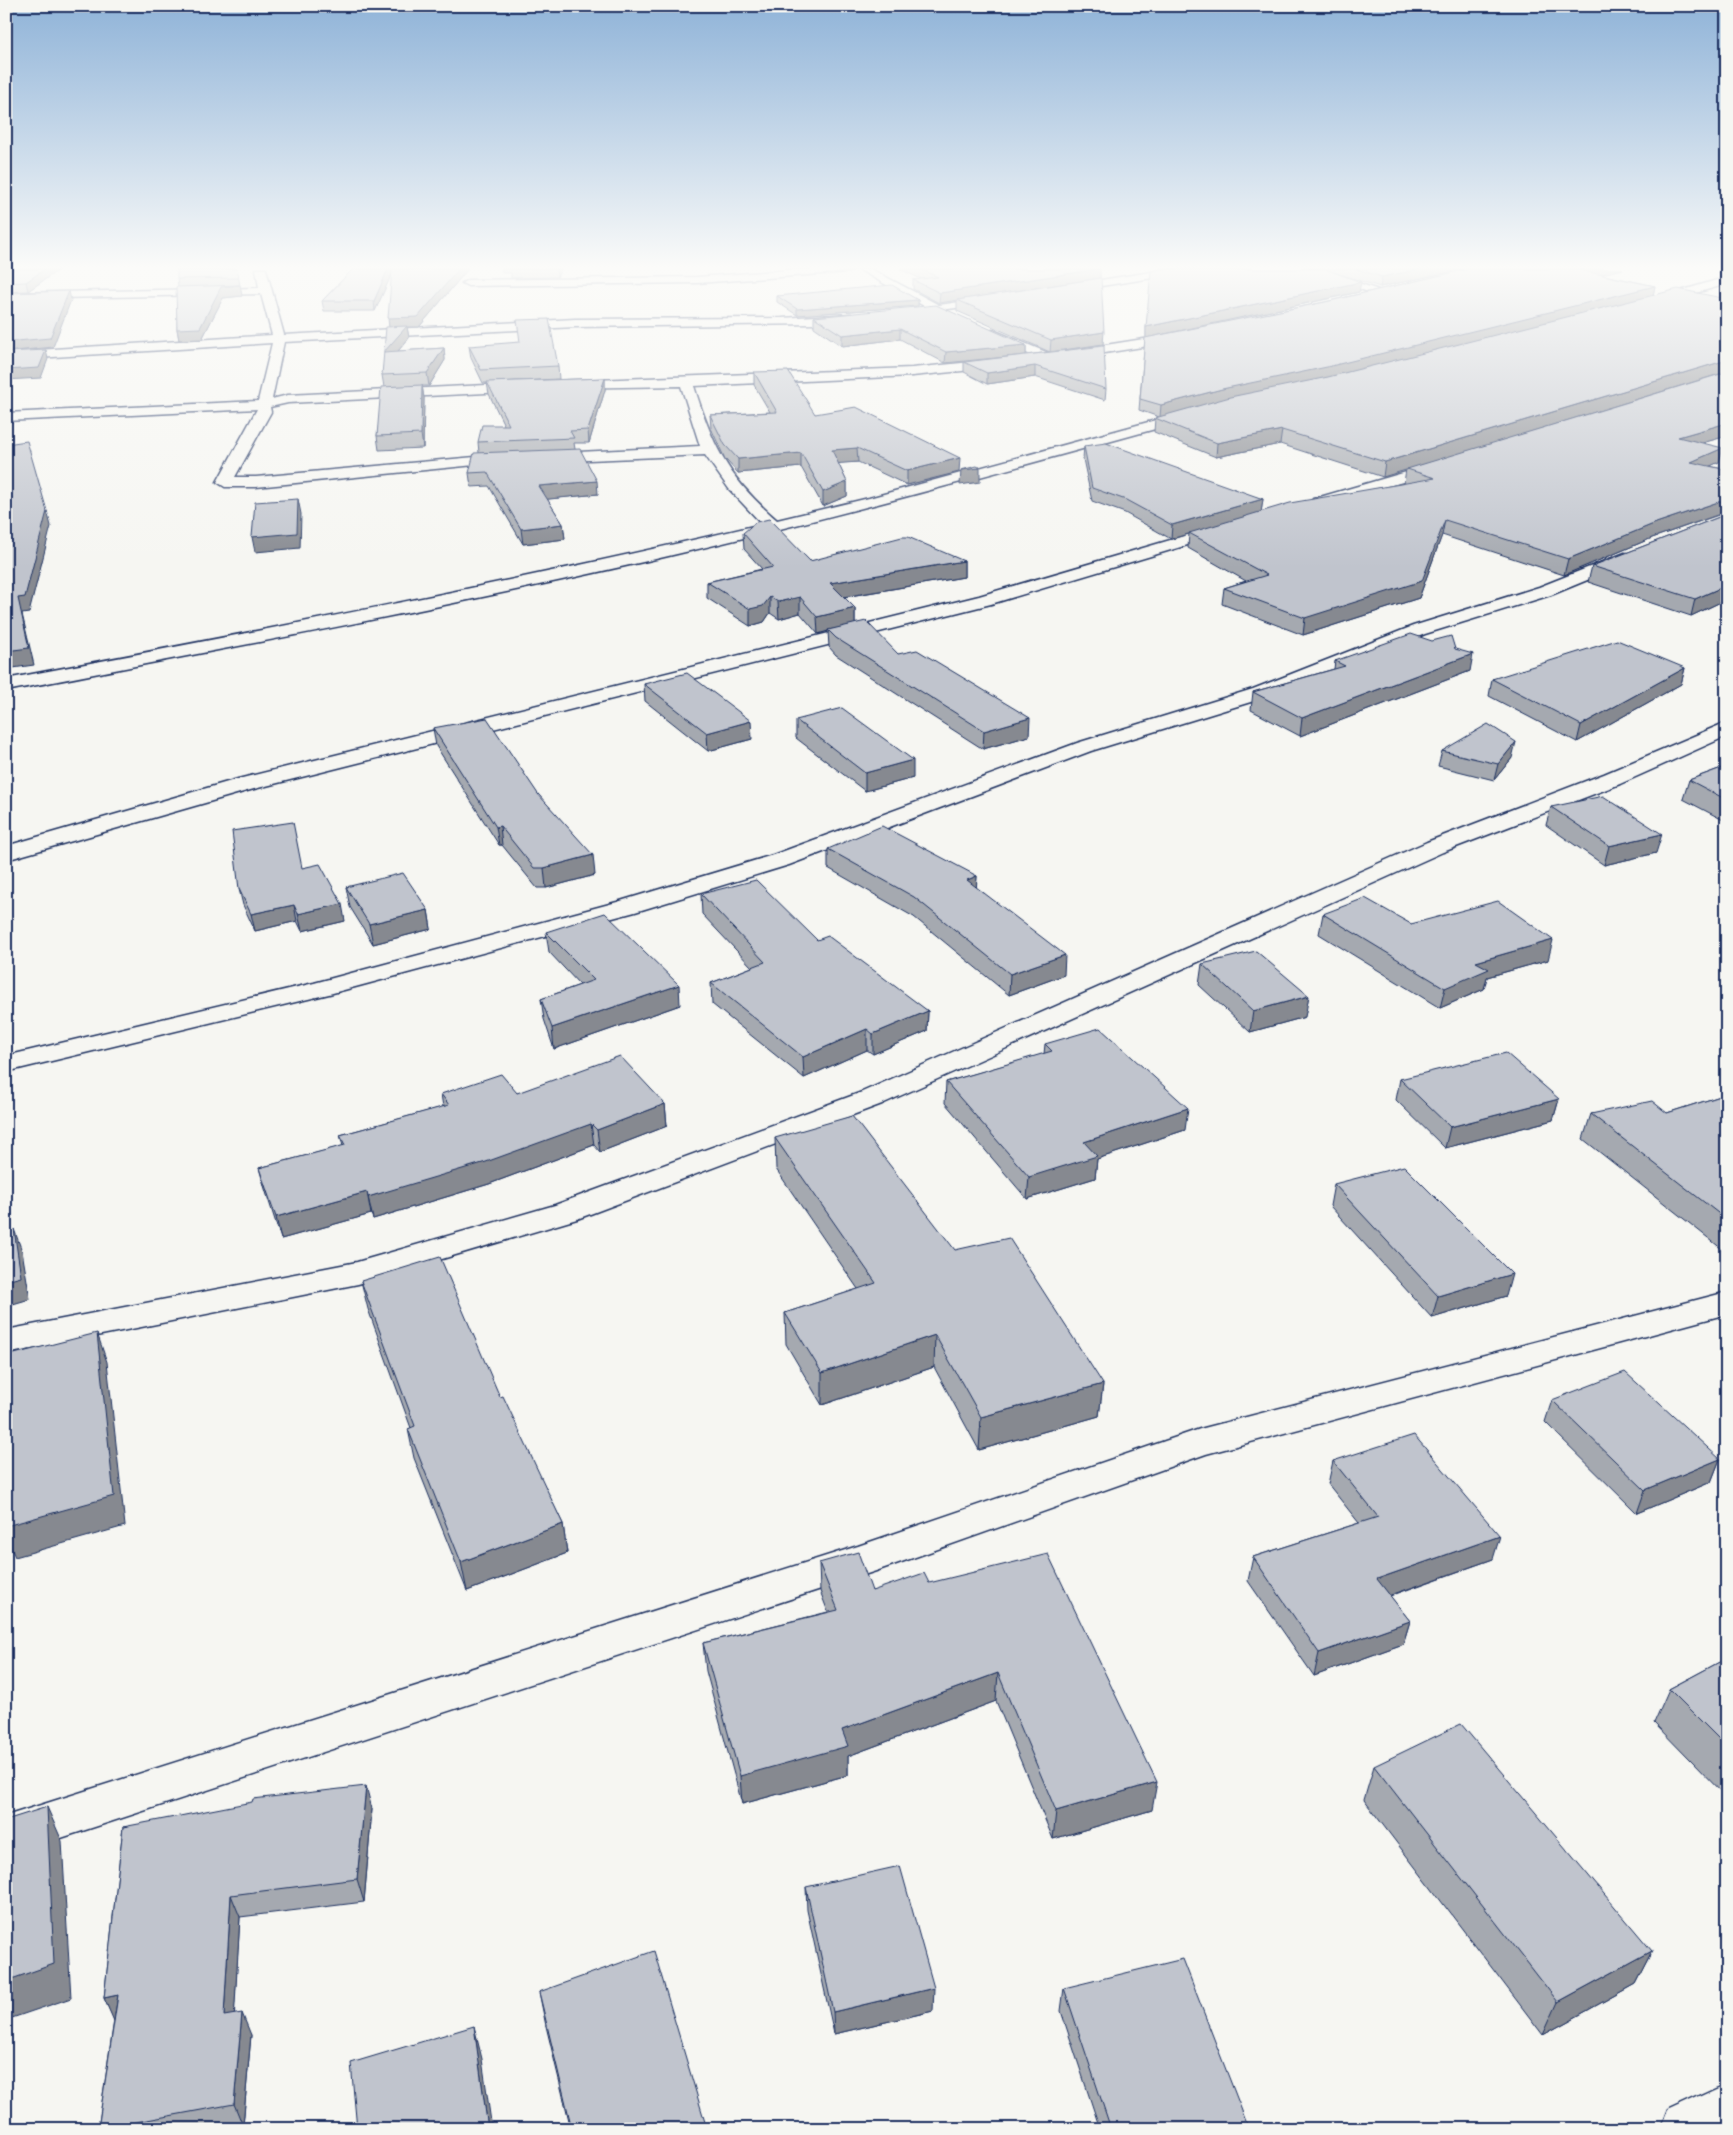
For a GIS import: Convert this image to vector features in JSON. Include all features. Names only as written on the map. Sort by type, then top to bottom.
[{"type":"street","points":[[273,369],[268,395],[263,405],[264,412],[225,482],[256,482],[475,461],[711,450]]},
{"type":"street","points":[[6,418],[263,405],[288,399],[547,386],[912,372],[945,369]]},
{"type":"street","points":[[686,382],[704,440],[753,509],[774,526]]},
{"type":"street","points":[[6,684],[290,631],[537,577],[642,557],[774,526],[1008,466],[1208,410]]},
{"type":"street","points":[[1300,508],[1456,461]]},
{"type":"street","points":[[6,854],[246,784],[976,602],[1243,524]]},
{"type":"street","points":[[6,1064],[320,990],[626,907],[781,860],[1084,747],[1260,693],[1419,630],[1545,591],[1641,551]]},
{"type":"street","points":[[6,1342],[358,1273],[566,1212],[872,1098],[1435,846],[1612,779],[1727,728]]},
{"type":"street","points":[[6,1836],[863,1560],[1200,1442],[1727,1303]]},
{"type":"street","points":[[1684,2129],[1727,2107]]},
{"type":"building","points":[[383,369],[430,369],[427,373],[382,375]]},
{"type":"building","points":[[480,369],[507,369],[481,370]]},
{"type":"building","points":[[978,369],[1017,369],[987,373]]},
{"type":"building","points":[[1043,369],[1105,369],[1106,389]]},
{"type":"building","points":[[1142,369],[1319,369],[1222,389],[1161,405],[1140,399]]},
{"type":"building","points":[[1361,369],[1698,369],[1385,462],[1282,430],[1217,443],[1155,418],[1230,397]]},
{"type":"building","points":[[788,371],[815,414],[856,407],[960,458],[907,471],[857,448],[832,450],[847,482],[823,492],[801,453],[738,459],[725,445],[710,415],[777,412],[754,372]]},
{"type":"building","points":[[1727,372],[1727,423],[1678,437],[1723,448],[1691,462],[1727,470],[1727,499],[1656,523],[1568,559],[1445,520],[1422,581],[1305,618],[1224,588],[1267,575],[1189,533],[1290,503],[1435,478],[1407,469]]},
{"type":"building","points":[[605,378],[588,430],[570,431],[574,438],[478,442],[482,425],[509,425],[487,382]]},
{"type":"building","points":[[422,385],[421,434],[377,436],[381,387]]},
{"type":"building","points":[[27,441],[47,511],[25,597],[18,598],[29,648],[6,651],[6,444]]},
{"type":"building","points":[[1106,443],[1263,499],[1172,525],[1126,500],[1092,488],[1084,446]]},
{"type":"building","points":[[580,449],[597,481],[539,486],[563,524],[521,529],[487,472],[469,473],[474,453]]},
{"type":"building","points":[[977,466],[980,468],[961,470]]},
{"type":"building","points":[[298,499],[297,533],[252,537],[255,502]]},
{"type":"building","points":[[1727,514],[1727,585],[1695,599],[1592,566]]},
{"type":"building","points":[[769,519],[810,561],[908,537],[964,561],[830,583],[855,608],[817,617],[800,597],[778,602],[770,597],[763,606],[750,609],[707,582],[773,567],[743,533],[756,522]]},
{"type":"building","points":[[866,621],[898,654],[917,650],[1030,718],[984,731],[836,638],[828,630]]},
{"type":"building","points":[[1411,634],[1432,641],[1451,636],[1455,649],[1473,654],[1302,718],[1253,692],[1345,666],[1335,661]]},
{"type":"building","points":[[1617,640],[1685,668],[1581,725],[1492,679]]},
{"type":"building","points":[[687,673],[751,721],[707,733],[644,684]]},
{"type":"building","points":[[842,708],[913,760],[865,773],[796,720]]},
{"type":"building","points":[[487,718],[538,794],[593,855],[544,868],[534,868],[500,826],[496,827],[433,728]]},
{"type":"building","points":[[1488,724],[1516,742],[1498,764],[1442,751]]},
{"type":"building","points":[[1727,766],[1727,800],[1689,780]]},
{"type":"building","points":[[1603,796],[1662,834],[1609,846],[1551,807]]},
{"type":"building","points":[[293,822],[302,868],[320,864],[342,904],[298,914],[294,905],[251,914],[239,889],[232,831]]},
{"type":"building","points":[[882,826],[977,876],[967,880],[1065,955],[1010,974],[914,897],[828,849]]},
{"type":"building","points":[[403,873],[428,910],[369,924],[346,887]]},
{"type":"building","points":[[756,880],[817,940],[828,936],[928,1011],[873,1034],[867,1029],[803,1057],[711,983],[765,962],[701,894]]},
{"type":"building","points":[[1365,898],[1411,924],[1498,901],[1553,940],[1476,962],[1489,969],[1445,988],[1323,914]]},
{"type":"building","points":[[605,913],[679,985],[552,1028],[541,999],[594,980],[546,932]]},
{"type":"building","points":[[1256,951],[1309,996],[1253,1011],[1202,964]]},
{"type":"building","points":[[1100,1028],[1188,1108],[1084,1142],[1097,1156],[1029,1177],[946,1082],[1052,1051],[1045,1044]]},
{"type":"building","points":[[1506,1053],[1559,1099],[1450,1127],[1400,1079]]},
{"type":"building","points":[[620,1056],[665,1104],[597,1130],[591,1124],[486,1162],[368,1197],[367,1192],[276,1217],[259,1168],[345,1145],[340,1135],[449,1105],[441,1094],[501,1074],[517,1093]]},
{"type":"building","points":[[1727,1094],[1727,1220],[1591,1114],[1652,1101],[1667,1113]]},
{"type":"building","points":[[852,1116],[955,1250],[1009,1238],[1103,1384],[981,1417],[935,1335],[822,1373],[785,1313],[876,1283],[775,1138]]},
{"type":"building","points":[[1404,1166],[1512,1274],[1438,1296],[1334,1184]]},
{"type":"building","points":[[14,1229],[21,1277],[6,1281],[6,1231]]},
{"type":"building","points":[[440,1257],[500,1397],[503,1396],[563,1524],[461,1562],[408,1429],[415,1426],[361,1281]]},
{"type":"building","points":[[97,1333],[114,1496],[6,1526],[6,1356]]},
{"type":"building","points":[[1625,1372],[1720,1459],[1645,1490],[1552,1400]]},
{"type":"building","points":[[1414,1435],[1500,1536],[1377,1579],[1410,1621],[1319,1653],[1253,1557],[1378,1517],[1333,1461]]},
{"type":"building","points":[[858,1552],[872,1591],[924,1573],[929,1583],[1048,1554],[1157,1782],[1056,1811],[998,1673],[842,1730],[848,1746],[740,1776],[703,1643],[838,1610],[819,1563]]},
{"type":"building","points":[[1727,1658],[1727,1747],[1669,1689]]},
{"type":"building","points":[[1461,1724],[1652,1951],[1558,2002],[1374,1766]]},
{"type":"building","points":[[366,1786],[357,1879],[231,1895],[224,2016],[242,2013],[234,2104],[98,2129],[118,1995],[104,1998],[123,1827],[252,1802],[253,1799]]},
{"type":"building","points":[[47,1807],[54,1964],[6,1981],[6,1820]]},
{"type":"building","points":[[900,1866],[934,1988],[833,2012],[806,1887]]},
{"type":"building","points":[[654,1951],[707,2129],[572,2129],[539,1992]]},
{"type":"building","points":[[1183,1959],[1249,2129],[1111,2129],[1064,1988]]},
{"type":"building","points":[[474,2026],[488,2129],[357,2129],[351,2063]]}]
